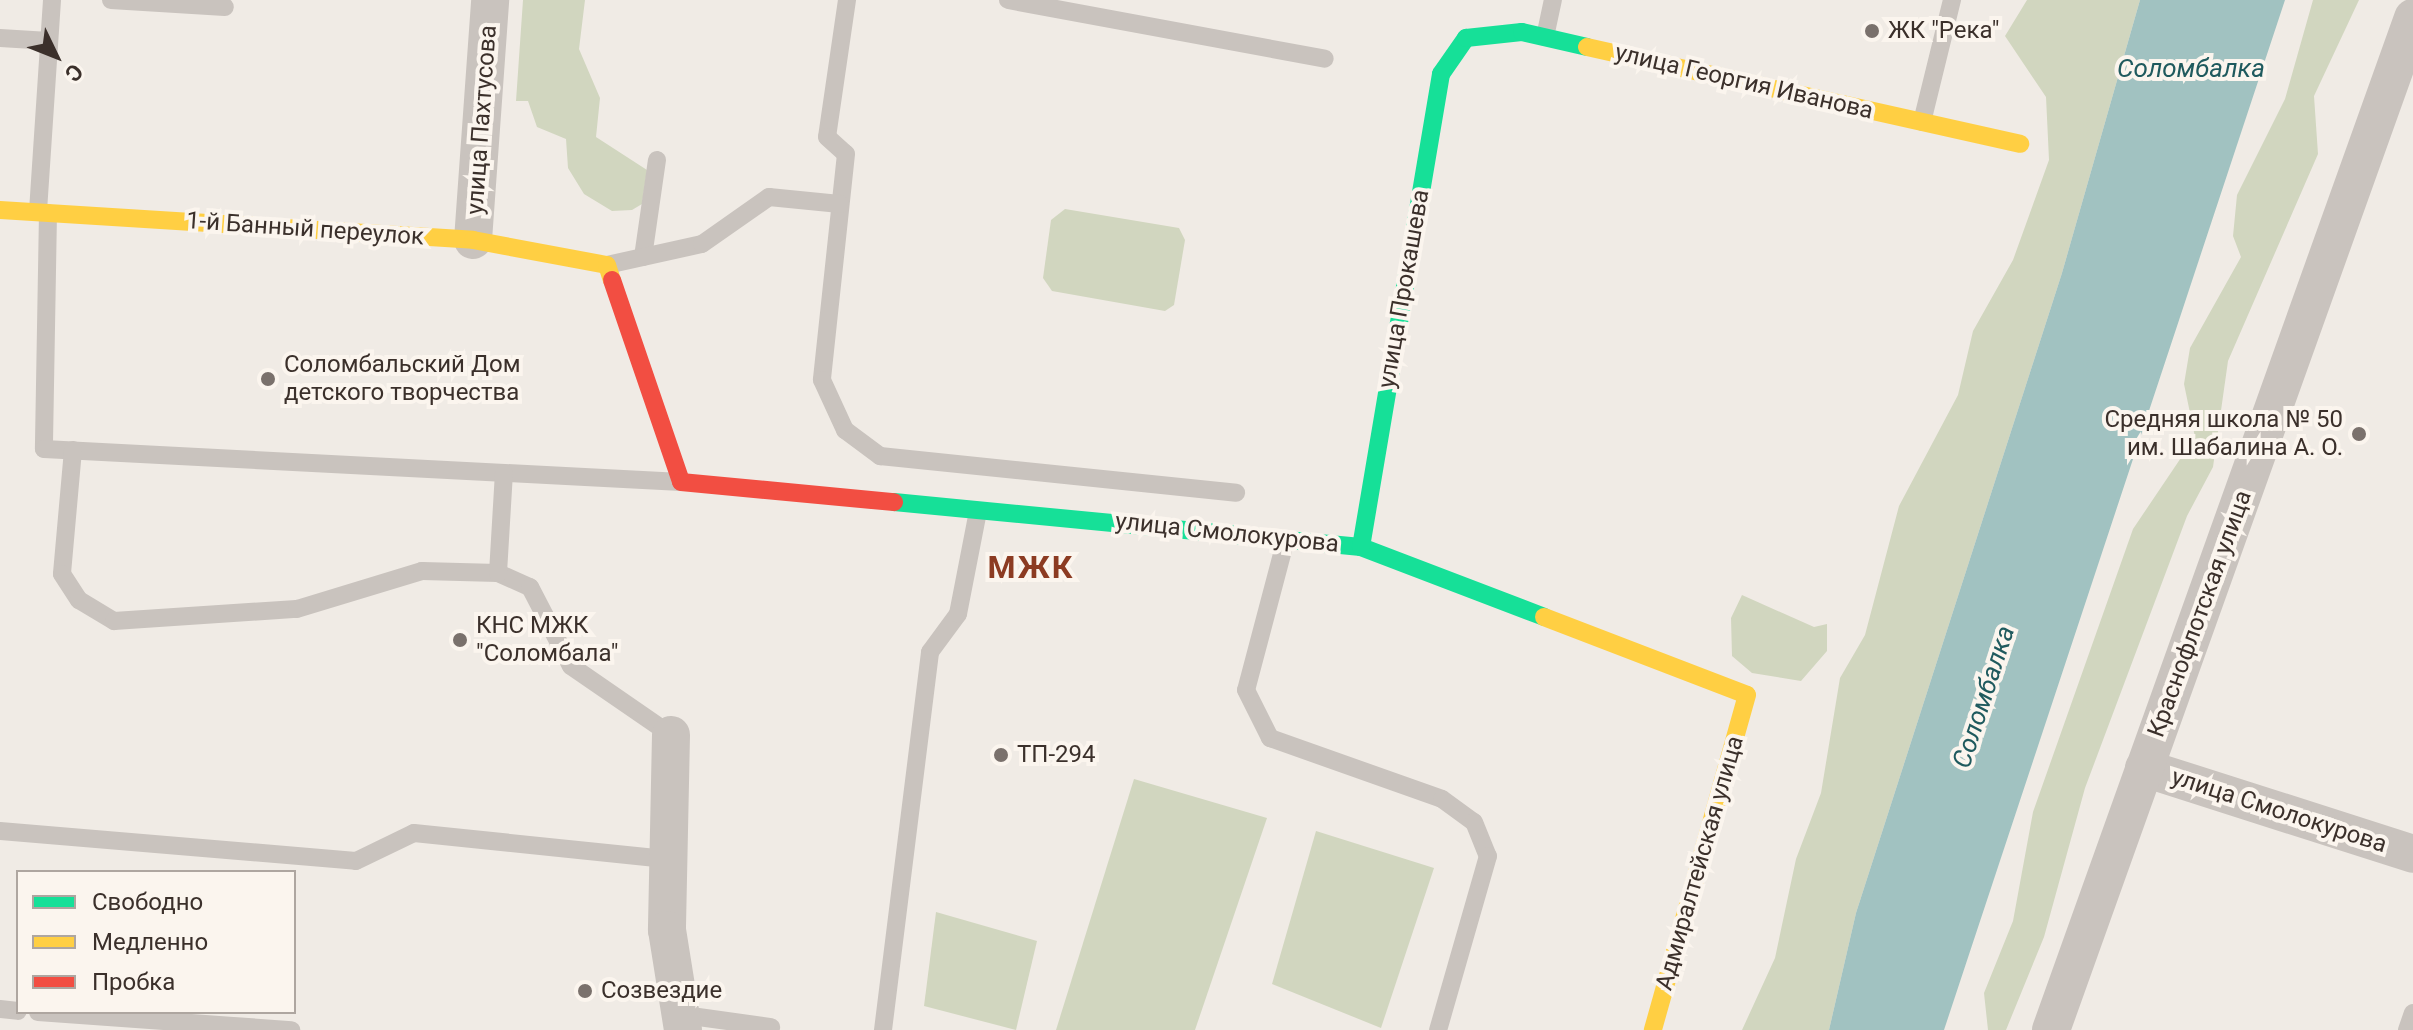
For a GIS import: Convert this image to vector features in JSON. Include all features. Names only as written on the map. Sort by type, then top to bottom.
[{"type":"street","name":"улица Пахтусова","points":[[473,240],[490,0]]},
{"type":"street","name":"Краснофлотская улица","points":[[2051,1030],[2413,18]]},
{"type":"street","name":"улица Георгия Иванова","points":[[1466,38],[1545,37],[2020,144]]},
{"type":"street","name":"улица Прокашева","points":[[1361,547],[1441,74],[1466,38]]},
{"type":"street","name":"1-й Банный переулок","points":[[0,210],[473,240],[607,265]]},
{"type":"street","points":[[607,265],[681,482]]},
{"type":"street","name":"улица Смолокурова","points":[[681,482],[1286,536],[1361,547],[1747,695]]},
{"type":"street","name":"Адмиралтейская улица","points":[[1653,1030],[1747,695]]},
{"type":"street","points":[[671,735],[666,859],[667,930],[683,1023]]},
{"type":"street","name":"улица Смолокурова","points":[[2144,768],[2413,854]]},
{"type":"lane","points":[[52,0],[43,211],[44,449],[681,482]]},
{"type":"lane","points":[[111,0],[225,7]]},
{"type":"lane","points":[[847,0],[827,137],[846,154],[822,380],[857,439],[880,456],[1236,493]]},
{"type":"lane","points":[[1008,0],[1325,59]]},
{"type":"lane","points":[[1545,37],[1553,0]]},
{"type":"lane","points":[[1922,122],[1952,0]]},
{"type":"lane","points":[[0,38],[49,41]]},
{"type":"lane","points":[[643,257],[657,160]]},
{"type":"lane","points":[[607,265],[702,244],[769,197],[840,204]]},
{"type":"lane","points":[[73,450],[62,574],[79,600],[114,621],[297,609],[422,571],[498,573],[530,587],[571,666],[671,735]]},
{"type":"lane","points":[[498,573],[504,473]]},
{"type":"lane","points":[[883,1030],[930,652],[958,614],[978,509]]},
{"type":"lane","points":[[1286,536],[1246,690],[1270,738],[1442,799],[1474,822],[1488,856],[1438,1030]]},
{"type":"lane","points":[[0,831],[356,861],[414,833],[666,859]]},
{"type":"lane","points":[[2407,1030],[2413,1013]]},
{"type":"lane","points":[[66,1014],[291,1030]]},
{"type":"lane","points":[[683,1023],[771,1027]]},
{"type":"green space","points":[[523,0],[585,0],[579,49],[600,98],[596,137],[647,170],[642,204],[632,210],[612,211],[584,194],[568,168],[566,139],[537,127],[528,101],[516,101]]},
{"type":"green space","points":[[2027,0],[2140,0],[2062,273],[1856,913],[1829,1030],[1742,1030],[1775,958],[1796,859],[1821,793],[1840,678],[1865,635],[1899,506],[1958,395],[1973,331],[2013,260],[2049,160],[2046,97],[2005,36]]},
{"type":"green space","points":[[2313,0],[2359,0],[2314,96],[2318,154],[2228,361],[2213,467],[2187,516],[2085,788],[2044,937],[2006,1030],[1988,1030],[1984,993],[2013,921],[2033,812],[2133,529],[2195,437],[2184,384],[2190,348],[2241,257],[2233,236],[2237,195],[2285,99]]},
{"type":"green space","points":[[1065,209],[1179,228],[1185,240],[1174,305],[1165,311],[1052,291],[1043,278],[1051,220]]},
{"type":"green space","points":[[1742,595],[1814,627],[1827,624],[1827,651],[1801,681],[1752,673],[1732,656],[1731,618]]},
{"type":"green space","points":[[1134,779],[1267,818],[1195,1030],[1056,1030]]},
{"type":"green space","points":[[1316,831],[1434,868],[1381,1028],[1272,984]]},
{"type":"green space","points":[[936,912],[1037,941],[1016,1030],[924,1006]]},
{"type":"water","name":"Соломбалка","points":[[2140,0],[2285,0],[1944,1030],[1829,1030],[1856,913],[2062,273]]},
{"type":"traffic: fast","points":[[1361,547],[1441,74],[1466,38],[1522,32],[1587,47]]},
{"type":"traffic: fast","points":[[894,502],[1361,547],[1544,617]]},
{"type":"traffic: slow","points":[[1587,47],[2020,144]]},
{"type":"traffic: slow","points":[[0,210],[473,240],[607,265],[612,280]]},
{"type":"traffic: slow","points":[[1544,617],[1747,695],[1653,1030]]},
{"type":"traffic: jam","points":[[612,280],[681,482],[894,502]]},
{"type":"place","name":"ЖК \"Река\"","points":[[1872,31]]},
{"type":"place","name":"Соломбальский Дом детского творчества","points":[[268,379]]},
{"type":"place","name":"Средняя школа № 50 им. Шабалина А. О.","points":[[2359,434]]},
{"type":"place","name":"КНС МЖК \"Соломбала\"","points":[[460,640]]},
{"type":"place","name":"ТП-294","points":[[1001,755]]},
{"type":"place","name":"Созвездие","points":[[585,991]]},
{"type":"district","name":"МЖК","points":[[1031,567]]}]
